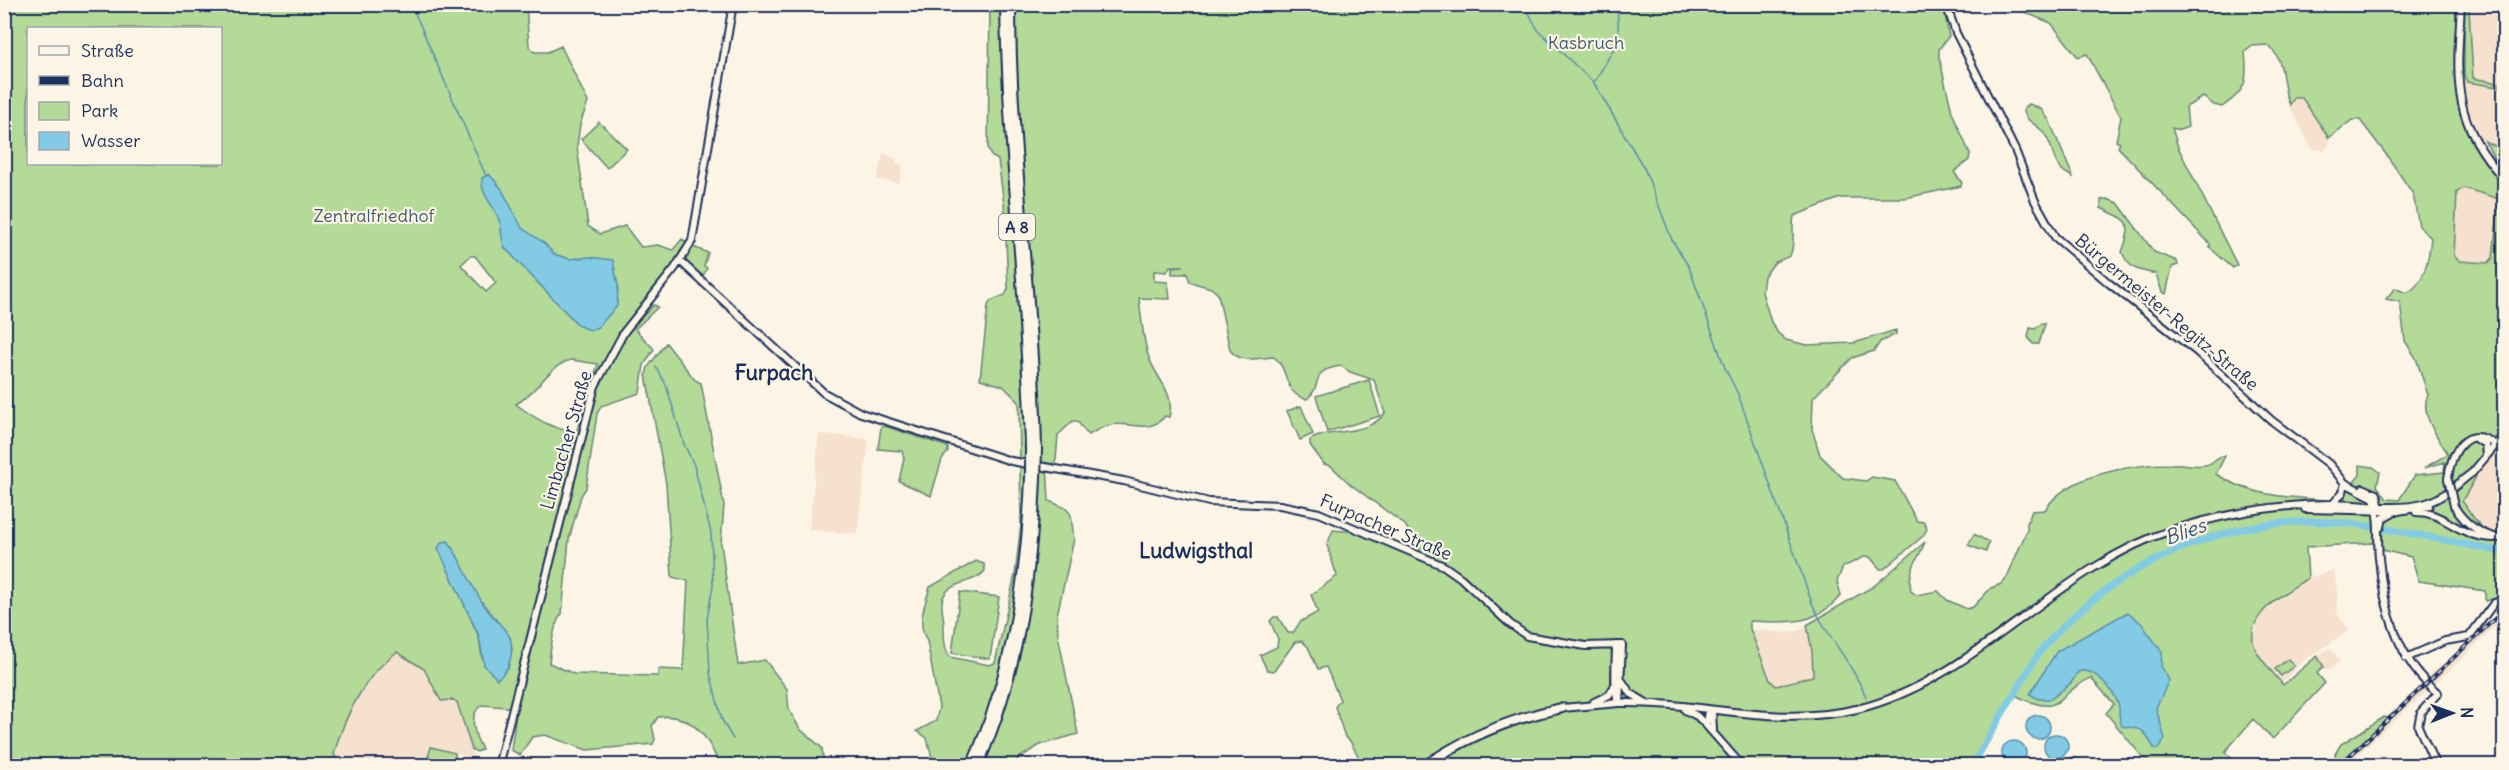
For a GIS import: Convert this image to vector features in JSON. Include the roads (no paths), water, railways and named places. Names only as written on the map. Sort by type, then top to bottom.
[{"type":"highway","name":"A 8","points":[[1005,4],[1010,138],[1033,449]]},
{"type":"highway","name":"A 8","points":[[978,765],[1002,704],[1020,637],[1033,548],[1032,341],[1013,88],[1011,4]]},
{"type":"highway","name":"A 8","points":[[971,765],[996,701],[1013,635],[1023,577],[1033,478]]},
{"type":"highway","points":[[1424,765],[1497,726],[1562,708]]},
{"type":"main road","name":"Limbacher Straße","points":[[498,765],[595,386],[624,332],[692,243],[733,4]]},
{"type":"main road","name":"Bürgermeister-Regitz-Straße","points":[[1946,4],[1956,33],[2015,150],[2035,201],[2055,237],[2110,284],[2197,352],[2278,426],[2329,464],[2347,485],[2371,490],[2379,514]]},
{"type":"main road","points":[[2461,4],[2458,60],[2462,112],[2480,150],[2505,179]]},
{"type":"main road","name":"Furpacher Straße","points":[[680,261],[835,401],[861,413],[1011,461],[1124,481],[1209,502],[1280,505],[1319,513],[1444,566],[1527,636],[1597,647],[1619,645]]},
{"type":"main road","points":[[2493,538],[2471,526],[2454,506],[2448,479],[2454,452],[2467,440],[2505,435]]},
{"type":"main road","points":[[2406,511],[2426,507],[2457,491],[2505,435]]},
{"type":"main road","points":[[2479,437],[2496,446]]},
{"type":"main road","points":[[2467,440],[2482,441],[2486,446],[2486,456]]},
{"type":"main road","points":[[1562,708],[1589,704],[1649,703],[1763,717],[1803,716],[1846,711],[1886,700],[1938,675],[2071,581],[2120,552],[2181,528],[2262,510],[2333,504],[2379,514],[2444,495],[2473,472]]},
{"type":"main road","points":[[2333,504],[2347,485]]},
{"type":"main road","points":[[2262,510],[2348,510],[2379,514],[2398,511],[2431,513],[2468,535],[2505,539]]},
{"type":"main road","points":[[2379,514],[2383,585],[2389,612],[2406,658],[2438,693],[2421,712],[2418,726],[2436,765]]},
{"type":"main road","points":[[2406,658],[2445,641],[2469,637],[2494,603],[2505,600]]},
{"type":"main road","points":[[1619,645],[1614,687],[1619,703]]},
{"type":"main road","points":[[1619,645],[1622,680],[1619,703]]},
{"type":"main road","points":[[1597,647],[1609,651],[1616,658]]},
{"type":"main road","points":[[1622,680],[1630,693],[1649,703]]},
{"type":"main road","points":[[1589,704],[1606,697],[1614,687]]},
{"type":"main road","points":[[1677,706],[1694,714],[1742,765]]},
{"type":"main road","points":[[1706,725],[1710,710]]},
{"type":"main road","points":[[1710,710],[1715,734]]},
{"type":"water","points":[[489,174],[501,188],[522,228],[544,243],[554,254],[570,259],[589,257],[613,260],[618,286],[617,306],[598,327],[590,330],[579,326],[505,248],[498,217],[483,190],[482,178]]},
{"type":"water","points":[[448,541],[481,601],[510,638],[510,661],[505,671],[497,679],[484,665],[479,636],[438,548],[442,542]]},
{"type":"water","points":[[2128,612],[2141,623],[2162,652],[2161,666],[2169,680],[2156,708],[2165,739],[2158,749],[2154,748],[2141,730],[2122,726],[2115,697],[2102,680],[2090,672],[2078,672],[2071,683],[2051,699],[2038,699],[2030,694],[2057,651]]},
{"type":"water","points":[[2038,715],[2046,719],[2050,727],[2046,735],[2038,739],[2030,735],[2026,727],[2030,719]]},
{"type":"water","points":[[2056,734],[2064,738],[2068,746],[2064,754],[2056,758],[2048,754],[2044,746],[2048,738]]},
{"type":"water","points":[[2014,741],[2022,745],[2026,753],[2022,761],[2014,765],[2006,761],[2002,753],[2006,745]]},
{"type":"water","points":[[2072,757],[2083,765],[2061,765],[2065,760]]},
{"type":"waterway","points":[[411,4],[486,176]]},
{"type":"waterway","points":[[1524,4],[1538,30],[1594,83],[1645,170],[1672,240],[1689,267],[1725,368],[1738,394],[1812,603],[1866,697]]},
{"type":"waterway","points":[[1595,81],[1619,40],[1617,4]]},
{"type":"waterway","points":[[656,367],[666,385],[684,444],[694,465],[711,533],[713,586],[707,619],[710,673],[722,720],[733,739]]},
{"type":"waterway","name":"Blies","points":[[1972,766],[2043,648],[2073,617],[2106,590],[2143,567],[2182,548],[2223,534],[2265,525],[2308,522],[2352,524],[2504,552]]},
{"type":"railway","points":[[2339,766],[2504,610]]},
{"type":"district","name":"Furpach","points":[[774,372]]},
{"type":"district","name":"Ludwigsthal","points":[[1196,550]]},
{"type":"park label","name":"Kasbruch","points":[[1586,42]]},
{"type":"park label","name":"Zentralfriedhof","points":[[374,215]]}]
